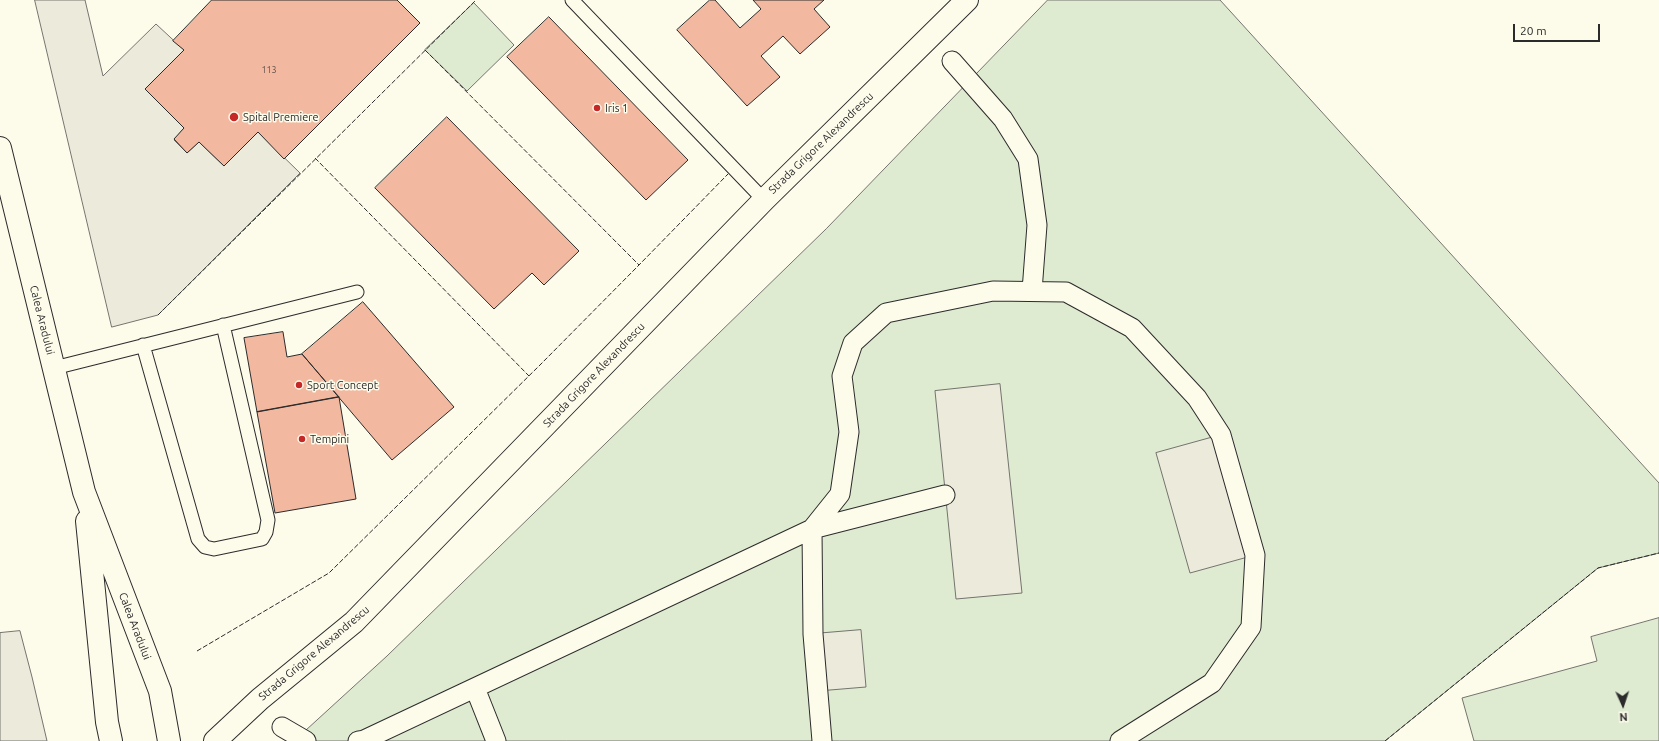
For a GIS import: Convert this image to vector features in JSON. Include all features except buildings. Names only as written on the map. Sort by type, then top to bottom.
[{"type":"main road","name":"Strada Grigore Alexandrescu","points":[[215,741],[269,691],[354,622],[764,200],[967,0]]},
{"type":"main road","name":"Calea Aradului","points":[[0,148],[84,492],[160,691],[169,741]]},
{"type":"main road","name":"Calea Aradului","points":[[84,492],[107,722],[111,741]]},
{"type":"street","points":[[952,62],[1003,119],[1028,159],[1037,225],[1032,291]]},
{"type":"street","points":[[822,741],[813,634],[812,529],[840,494],[849,432],[842,376],[853,344],[886,313],[994,291],[1032,291],[1066,292],[1132,328],[1196,398],[1221,435],[1255,555],[1251,627],[1212,682],[1120,741]]},
{"type":"street","points":[[358,741],[364,740],[812,529],[946,495]]},
{"type":"street","points":[[475,688],[496,741]]},
{"type":"street","points":[[282,727],[306,741]]},
{"type":"lane","points":[[572,0],[764,200]]},
{"type":"lane","points":[[54,368],[357,292]]},
{"type":"lane","points":[[143,345],[198,539],[205,547],[214,549],[262,539],[266,532],[268,520],[222,325]]},
{"type":"green space","points":[[1048,0],[1220,0],[1659,483],[1659,553],[1598,568],[1385,741],[294,741],[387,656],[826,229]]},
{"type":"green space","points":[[474,3],[514,45],[467,91],[425,50]]},
{"type":"green space","points":[[1659,618],[1659,741],[1474,741],[1462,698],[1597,661],[1591,637]]},
{"type":"shaded area","points":[[35,0],[85,0],[103,76],[156,24],[184,50],[145,89],[184,128],[174,140],[187,153],[199,142],[224,166],[258,132],[300,173],[158,315],[112,327]]},
{"type":"shaded area","points":[[1000,384],[1022,593],[956,599],[935,391]]},
{"type":"shaded area","points":[[1221,435],[1255,555],[1190,573],[1156,453]]},
{"type":"shaded area","points":[[861,630],[866,687],[818,691],[813,634]]},
{"type":"shaded area","points":[[20,631],[47,741],[0,741],[0,633]]},
{"type":"fence","points":[[158,315],[476,0]]},
{"type":"fence","points":[[425,50],[639,265],[728,174]]},
{"type":"fence","points":[[315,158],[529,376]]},
{"type":"fence","points":[[197,651],[329,573],[639,265]]},
{"type":"fence","points":[[1385,741],[1598,568],[1659,553]]},
{"type":"place","name":"Iris 1","points":[[597,108]]},
{"type":"place","name":"Spital Premiere","points":[[234,117]]},
{"type":"place","name":"Sport Concept","points":[[299,385]]},
{"type":"place","name":"Tempini","points":[[302,439]]}]
